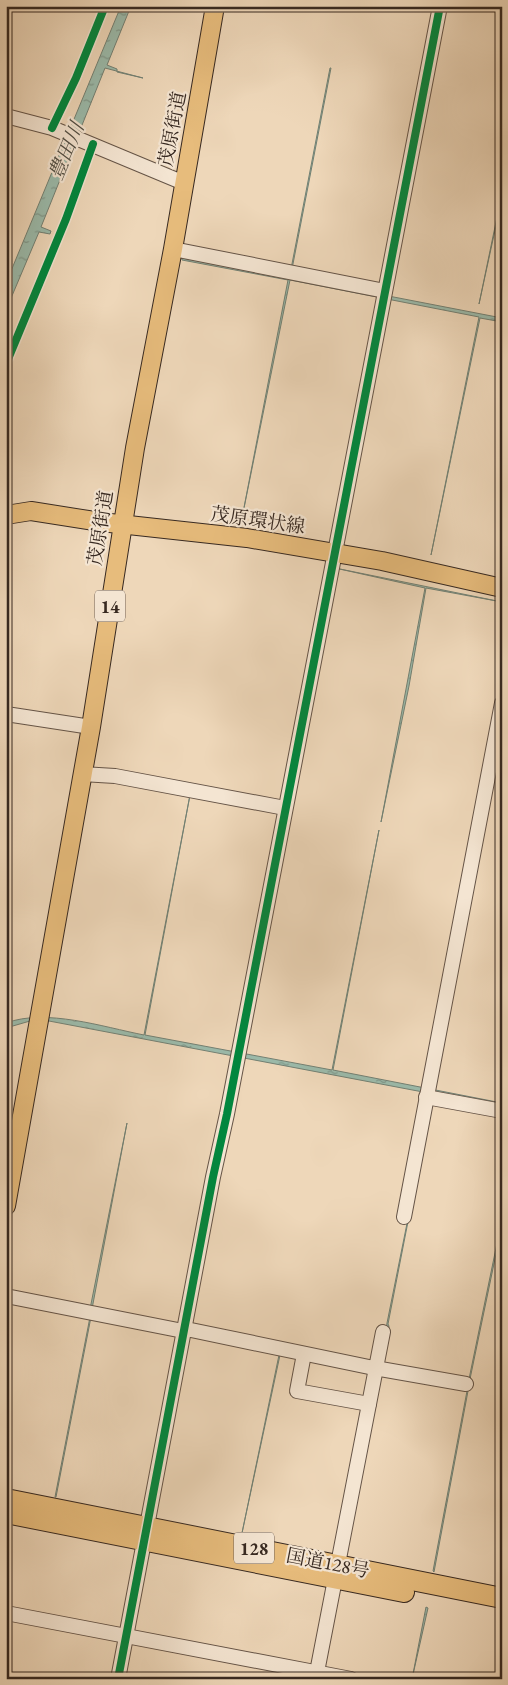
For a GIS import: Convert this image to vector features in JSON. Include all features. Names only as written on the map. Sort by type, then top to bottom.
[{"type":"highway","name":"国道128号","points":[[6,1499],[146,1534]]},
{"type":"highway","name":"国道128号","points":[[6,1513],[146,1534],[336,1571],[502,1598]]},
{"type":"highway","name":"国道128号","points":[[336,1571],[502,1612]]},
{"type":"main road","name":"茂原街道","points":[[6,1206],[91,727],[135,448],[174,249],[215,6]]},
{"type":"main road","name":"茂原環状線","points":[[6,515],[31,511],[247,538],[334,552],[502,588]]},
{"type":"street","points":[[118,1679],[440,6]]},
{"type":"street","points":[[6,116],[52,128],[184,183]]},
{"type":"street","points":[[174,249],[385,290]]},
{"type":"street","points":[[404,1217],[502,703]]},
{"type":"street","points":[[6,714],[91,727]]},
{"type":"street","points":[[82,774],[106,775],[285,808]]},
{"type":"street","points":[[426,1097],[502,1111]]},
{"type":"street","points":[[6,1296],[277,1346],[304,1354],[466,1384]]},
{"type":"street","points":[[317,1672],[383,1332]]},
{"type":"street","points":[[304,1354],[297,1391],[369,1404]]},
{"type":"street","points":[[6,1613],[351,1679]]},
{"type":"water","name":"豊田川","points":[[121,6],[131,6],[107,65],[117,69],[117,71],[105,68],[41,227],[51,231],[50,234],[39,232],[6,310],[6,283]]},
{"type":"water","points":[[330,68],[331,68],[291,269]]},
{"type":"water","points":[[502,193],[502,198],[479,304]]},
{"type":"water","points":[[182,256],[502,318],[502,322],[480,318],[431,555],[479,317],[290,280],[241,523],[288,280],[182,260]]},
{"type":"water","points":[[335,568],[502,602],[426,588],[409,686],[381,822],[425,588]]},
{"type":"water","points":[[190,795],[145,1035],[332,1070],[379,830],[333,1070],[502,1103],[502,1107],[49,1021],[30,1021],[6,1028],[6,1023],[39,1017],[75,1020],[144,1035]]},
{"type":"water","points":[[431,1104],[388,1324],[382,1362],[387,1323]]},
{"type":"water","points":[[127,1123],[92,1309],[90,1309]]},
{"type":"water","points":[[502,1219],[501,1230],[469,1379]]},
{"type":"water","points":[[90,1317],[91,1317],[55,1497]]},
{"type":"water","points":[[279,1355],[280,1355],[242,1533]]},
{"type":"water","points":[[468,1391],[434,1572],[433,1571]]},
{"type":"water","points":[[426,1607],[428,1608],[412,1679]]},
{"type":"cycle path","points":[[52,128],[76,78],[105,6]]},
{"type":"cycle path","points":[[118,1679],[213,1177],[227,1114],[440,6]]},
{"type":"cycle path","points":[[6,364],[66,219],[93,144]]}]
